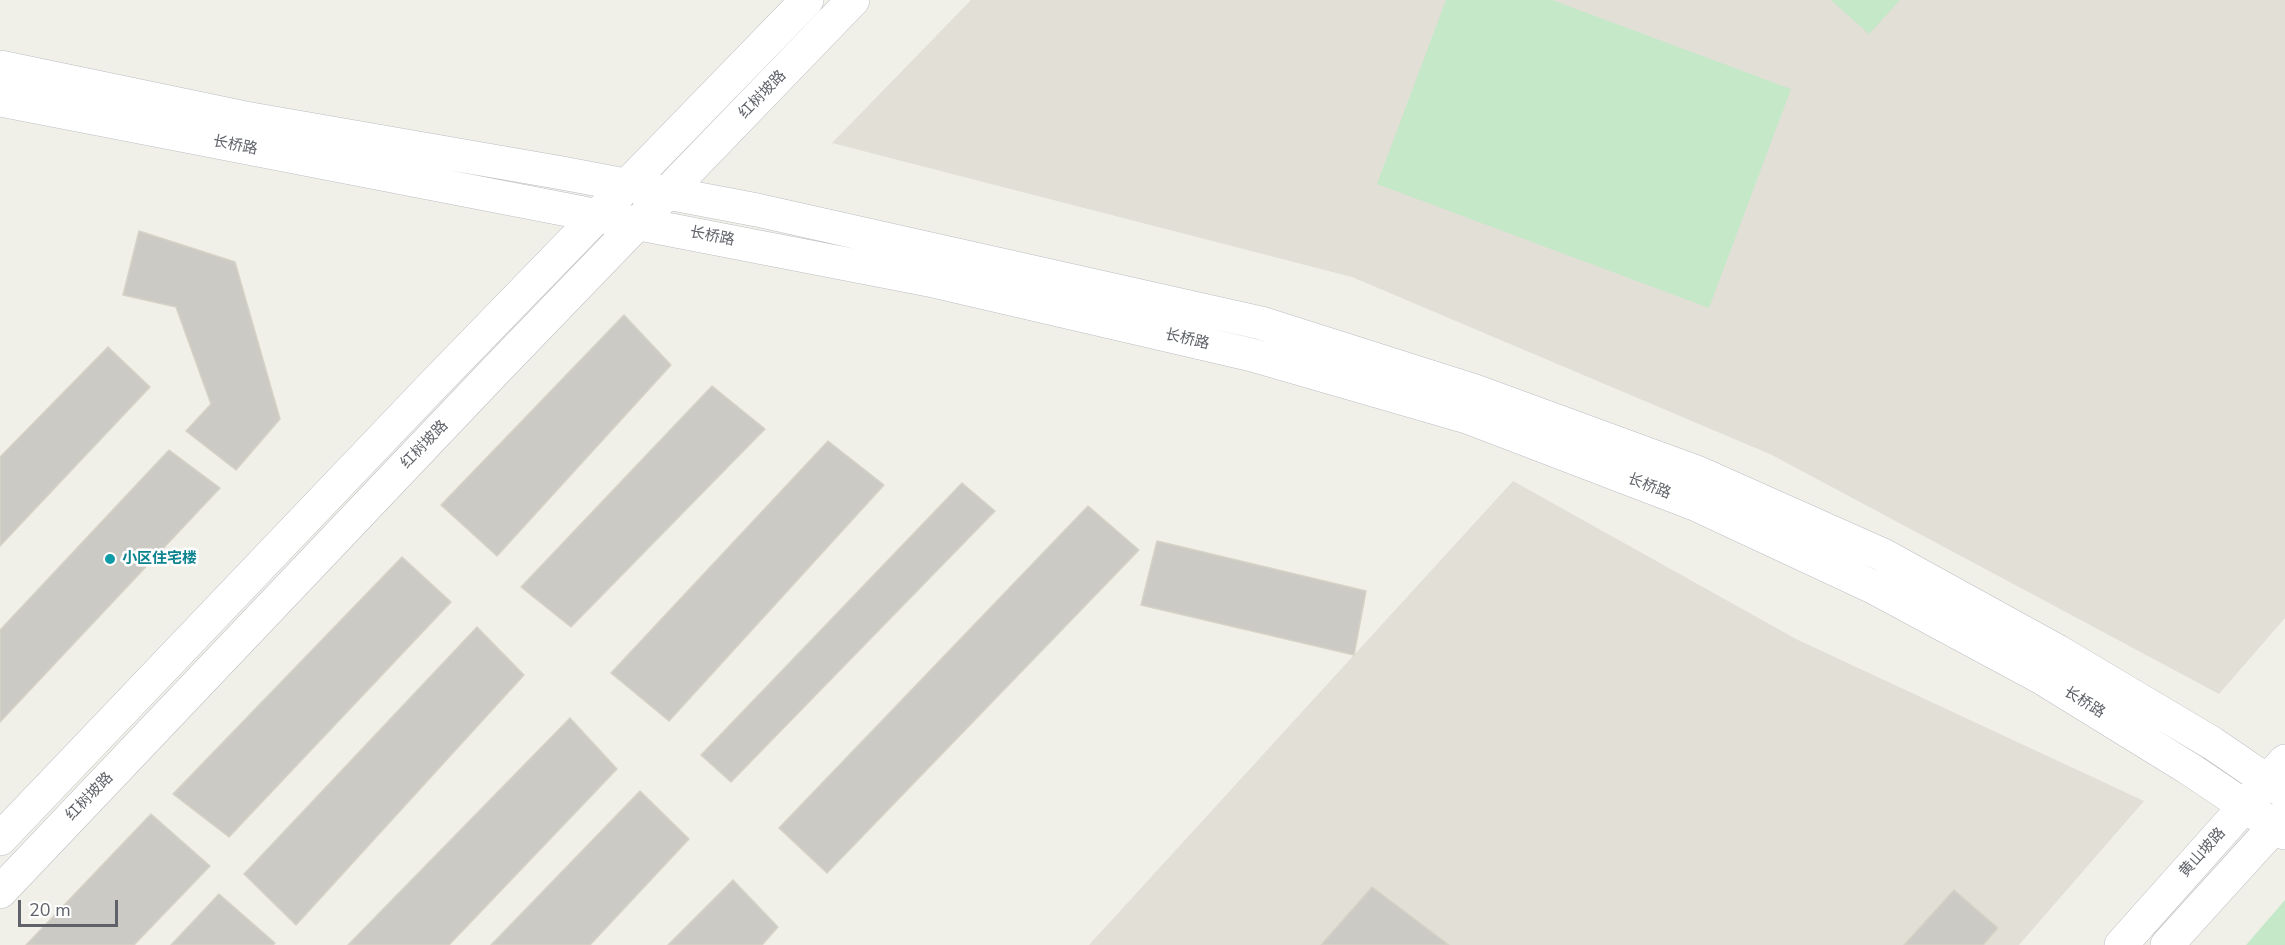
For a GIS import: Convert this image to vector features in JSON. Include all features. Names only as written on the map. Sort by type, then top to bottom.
[{"type":"main road","points":[[0,839],[436,382],[807,0]]},
{"type":"main road","name":"红树坡路","points":[[0,892],[853,0]]},
{"type":"main road","name":"长桥路","points":[[0,67],[245,118],[628,185],[768,212],[1261,323],[1486,395],[1700,473],[1883,555],[2059,652],[2212,743],[2279,778]]},
{"type":"main road","name":"长桥路","points":[[0,100],[930,280],[1240,352],[1470,418],[1695,504],[1873,587],[2042,678],[2246,806],[2282,824]]},
{"type":"main road","name":"黄山坡路","points":[[2121,945],[2246,806],[2279,778]]},
{"type":"main road","points":[[2168,945],[2282,824]]},
{"type":"shaded area","points":[[971,0],[2285,0],[2285,618],[2219,694],[1772,455],[1352,277],[832,143]]},
{"type":"shaded area","points":[[1513,481],[1796,639],[2144,801],[2019,945],[1089,945]]},
{"type":"green space","points":[[1446,0],[1552,0],[1791,89],[1709,308],[1377,184]]},
{"type":"green space","points":[[1831,0],[1900,0],[1869,34]]},
{"type":"green space","points":[[2285,900],[2285,945],[2246,945]]},
{"type":"building","points":[[139,231],[235,262],[280,419],[236,470],[186,431],[211,404],[176,307],[123,295]]},
{"type":"building","points":[[624,315],[671,365],[497,556],[441,505]]},
{"type":"building","points":[[108,347],[150,387],[0,546],[0,457]]},
{"type":"building","points":[[712,386],[765,429],[571,627],[521,587]]},
{"type":"building","points":[[828,441],[884,485],[669,721],[611,673]]},
{"type":"building","name":"小区住宅楼","points":[[169,450],[220,488],[0,722],[0,630]]},
{"type":"building","points":[[962,483],[995,511],[731,782],[701,755]]},
{"type":"building","points":[[1088,506],[1139,550],[827,873],[779,828]]},
{"type":"building","points":[[1157,541],[1366,591],[1354,655],[1141,605]]},
{"type":"building","points":[[402,557],[451,602],[229,837],[173,794]]},
{"type":"building","points":[[477,627],[524,675],[296,925],[244,874]]},
{"type":"building","points":[[570,718],[617,769],[449,945],[348,945]]},
{"type":"building","points":[[640,791],[689,839],[590,945],[491,945]]},
{"type":"building","points":[[151,814],[210,866],[134,945],[26,945]]},
{"type":"building","points":[[733,880],[778,927],[762,945],[668,945]]},
{"type":"building","points":[[1372,887],[1449,945],[1321,945]]},
{"type":"building","points":[[1954,890],[1998,928],[1983,945],[1904,945]]},
{"type":"building","points":[[219,894],[275,943],[273,945],[171,945]]},
{"type":"place","name":"小区住宅楼","points":[[110,559]]}]
